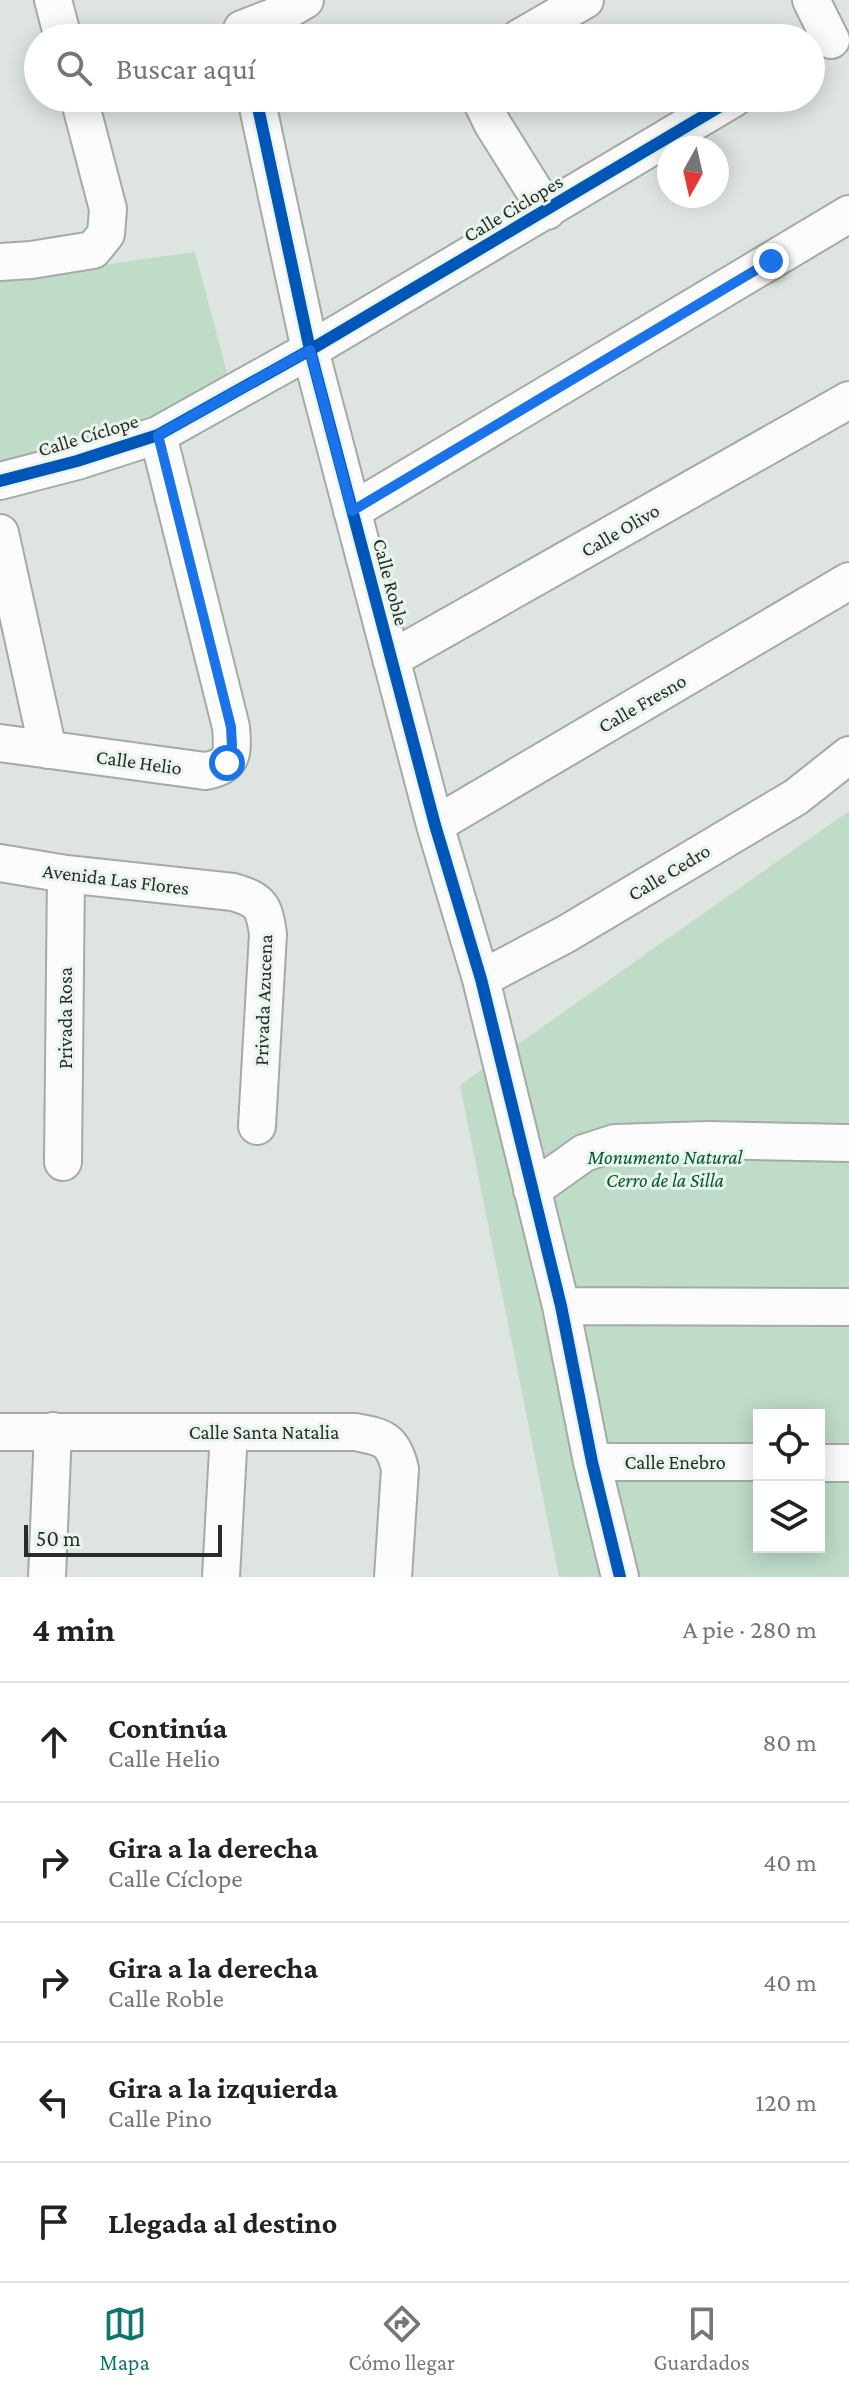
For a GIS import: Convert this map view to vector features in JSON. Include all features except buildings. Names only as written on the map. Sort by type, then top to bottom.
[{"type":"street","points":[[53,0],[59,24]]},
{"type":"street","points":[[240,22],[281,14],[305,0]]},
{"type":"street","points":[[543,24],[585,0]]},
{"type":"street","points":[[811,0],[822,24]]},
{"type":"street","points":[[0,262],[93,250],[106,234],[108,209],[83,112]]},
{"type":"street","name":"Calle Roble","points":[[259,112],[310,350],[435,825],[481,979],[561,1306],[592,1462],[620,1577]]},
{"type":"street","points":[[487,112],[547,211]]},
{"type":"street","name":"Calle Ciclopes","points":[[310,350],[711,112]]},
{"type":"street","points":[[352,511],[849,214]]},
{"type":"street","name":"Calle Cíclope","points":[[0,481],[158,435],[310,350]]},
{"type":"street","name":"Calle Olivo","points":[[391,659],[849,400]]},
{"type":"street","name":"Calle Helio","points":[[0,743],[205,771],[220,768],[231,756],[231,727],[158,435]]},
{"type":"street","points":[[0,533],[48,750]]},
{"type":"street","name":"Calle Fresno","points":[[435,825],[849,581]]},
{"type":"street","name":"Calle Cedro","points":[[481,979],[566,934],[796,797],[849,755]]},
{"type":"street","name":"Avenida Las Flores","points":[[0,863],[66,874],[233,892]]},
{"type":"street","name":"Privada Rosa","points":[[63,1162],[66,874]]},
{"type":"street","name":"Privada Azucena","points":[[233,892],[256,901],[262,908],[268,934],[257,1126]]},
{"type":"street","points":[[532,1190],[584,1153],[615,1143],[708,1140],[849,1143]]},
{"type":"street","points":[[561,1306],[849,1307]]},
{"type":"street","points":[[47,1577],[53,1431]]},
{"type":"street","name":"Calle Santa Natalia","points":[[0,1432],[355,1432],[375,1435],[388,1441],[400,1469],[393,1577]]},
{"type":"street","points":[[221,1577],[229,1432]]},
{"type":"street","name":"Calle Enebro","points":[[592,1462],[753,1462]]},
{"type":"street","points":[[825,1463],[849,1463]]},
{"type":"green space","points":[[195,252],[232,392],[71,450],[0,461],[0,279]]},
{"type":"green space","name":"Monumento Natural Cerro de la Silla","points":[[849,811],[849,1577],[559,1577],[460,1085]]},
{"type":"cycle path","points":[[259,112],[310,350],[435,825],[481,979],[561,1306],[592,1462],[620,1577]]},
{"type":"cycle path","points":[[0,481],[158,435],[310,350],[710,112]]},
{"type":"route","points":[[227,763],[231,756],[231,727],[158,435],[310,350],[352,511],[771,261]]}]
